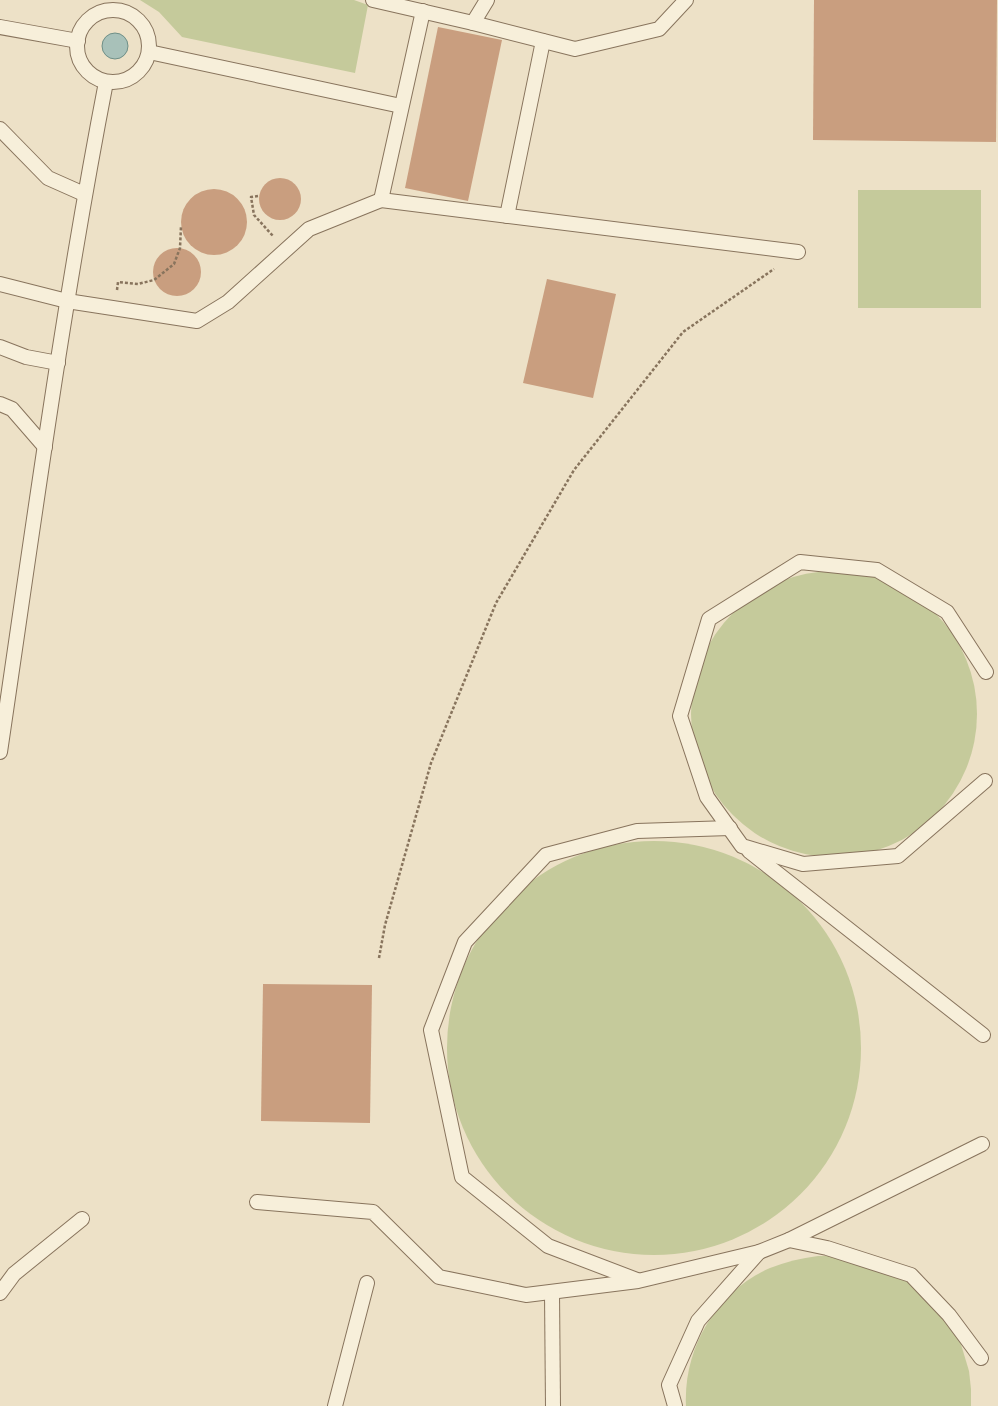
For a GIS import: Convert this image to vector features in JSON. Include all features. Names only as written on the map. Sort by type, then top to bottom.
[{"type":"lane","points":[[373,0],[473,23],[575,49],[659,30],[686,0]]},
{"type":"lane","points":[[473,23],[487,0]]},
{"type":"lane","points":[[116,5],[137,19],[145,28],[149,39],[149,52],[146,63],[139,72],[128,79],[117,82],[106,82],[94,77],[85,69],[79,59],[77,47],[79,35],[84,25],[93,16],[116,5]]},
{"type":"lane","points":[[382,200],[401,106],[423,12]]},
{"type":"lane","points":[[0,27],[78,41]]},
{"type":"lane","points":[[507,216],[543,41]]},
{"type":"lane","points":[[149,52],[401,106]]},
{"type":"lane","points":[[0,752],[67,301],[84,194],[106,82]]},
{"type":"lane","points":[[0,129],[48,178],[84,194]]},
{"type":"lane","points":[[0,284],[67,301],[197,321],[228,302],[309,229],[382,200],[798,252]]},
{"type":"lane","points":[[0,347],[26,357],[58,363]]},
{"type":"lane","points":[[0,404],[12,409],[45,447]]},
{"type":"lane","points":[[983,1035],[742,846],[707,797],[680,716],[709,619],[800,562],[877,570],[947,612],[986,672]]},
{"type":"lane","points":[[742,846],[803,864],[898,856],[985,781]]},
{"type":"lane","points":[[638,1281],[548,1246],[462,1177],[431,1030],[465,942],[546,855],[637,831],[730,828]]},
{"type":"lane","points":[[258,1202],[372,1212],[439,1277],[526,1295],[638,1281],[759,1252],[789,1240],[982,1144]]},
{"type":"lane","points":[[0,1293],[14,1274],[82,1219]]},
{"type":"lane","points":[[789,1240],[827,1248],[911,1275],[949,1315],[981,1358]]},
{"type":"lane","points":[[675,1406],[669,1384],[698,1321],[759,1252]]},
{"type":"lane","points":[[335,1406],[368,1283]]},
{"type":"lane","points":[[552,1292],[554,1406]]},
{"type":"path","points":[[258,196],[251,197],[254,215],[286,249]]},
{"type":"path","points":[[138,284],[154,280],[174,264],[180,248],[181,226]]},
{"type":"path","points":[[379,958],[385,925],[431,763],[496,603],[570,476],[683,332],[798,252]]},
{"type":"green space","points":[[140,0],[354,0],[368,5],[355,73],[182,37],[159,12]]},
{"type":"green space","points":[[858,190],[981,190],[981,308],[858,308]]},
{"type":"green space","points":[[834,571],[862,574],[889,582],[913,595],[935,613],[953,635],[966,659],[974,686],[977,714],[974,742],[966,769],[953,793],[935,815],[913,833],[889,846],[862,854],[834,857],[806,854],[779,846],[755,833],[733,815],[715,793],[702,769],[694,742],[691,714],[694,686],[702,659],[715,635],[733,613],[755,595],[779,582],[806,574]]},
{"type":"green space","points":[[654,841],[694,845],[733,857],[769,876],[800,902],[826,933],[845,969],[857,1008],[861,1048],[857,1088],[845,1127],[826,1163],[800,1194],[769,1220],[733,1239],[694,1251],[654,1255],[614,1251],[575,1239],[539,1220],[508,1194],[482,1163],[463,1127],[451,1088],[447,1048],[451,1008],[463,969],[482,933],[508,902],[539,876],[575,857],[614,845]]},
{"type":"green space","points":[[818,1256],[832,1256],[887,1268],[922,1290],[960,1341],[969,1371],[971,1406],[686,1406],[690,1363],[697,1343],[719,1306],[734,1291],[751,1278],[770,1268],[793,1260]]},
{"type":"water","points":[[115,33],[124,37],[128,46],[124,55],[115,59],[106,55],[102,46],[106,37]]},
{"type":"building","points":[[814,0],[997,0],[996,142],[813,140]]},
{"type":"building","points":[[438,27],[502,40],[468,201],[405,188]]},
{"type":"building","points":[[276,178],[284,178],[292,181],[298,187],[301,199],[298,211],[292,217],[284,220],[276,220],[268,217],[262,211],[259,203],[259,195],[262,187],[268,181]]},
{"type":"building","points":[[214,189],[227,192],[237,199],[244,209],[247,222],[244,235],[237,245],[227,252],[214,255],[201,252],[191,245],[184,235],[181,222],[184,209],[191,199],[201,192]]},
{"type":"building","points":[[172,248],[182,248],[194,255],[201,267],[201,277],[194,289],[182,296],[172,296],[164,292],[157,285],[153,277],[153,267],[157,259],[164,252]]},
{"type":"building","points":[[547,279],[616,294],[593,398],[523,383]]},
{"type":"building","points":[[263,984],[372,985],[370,1123],[261,1121]]}]
